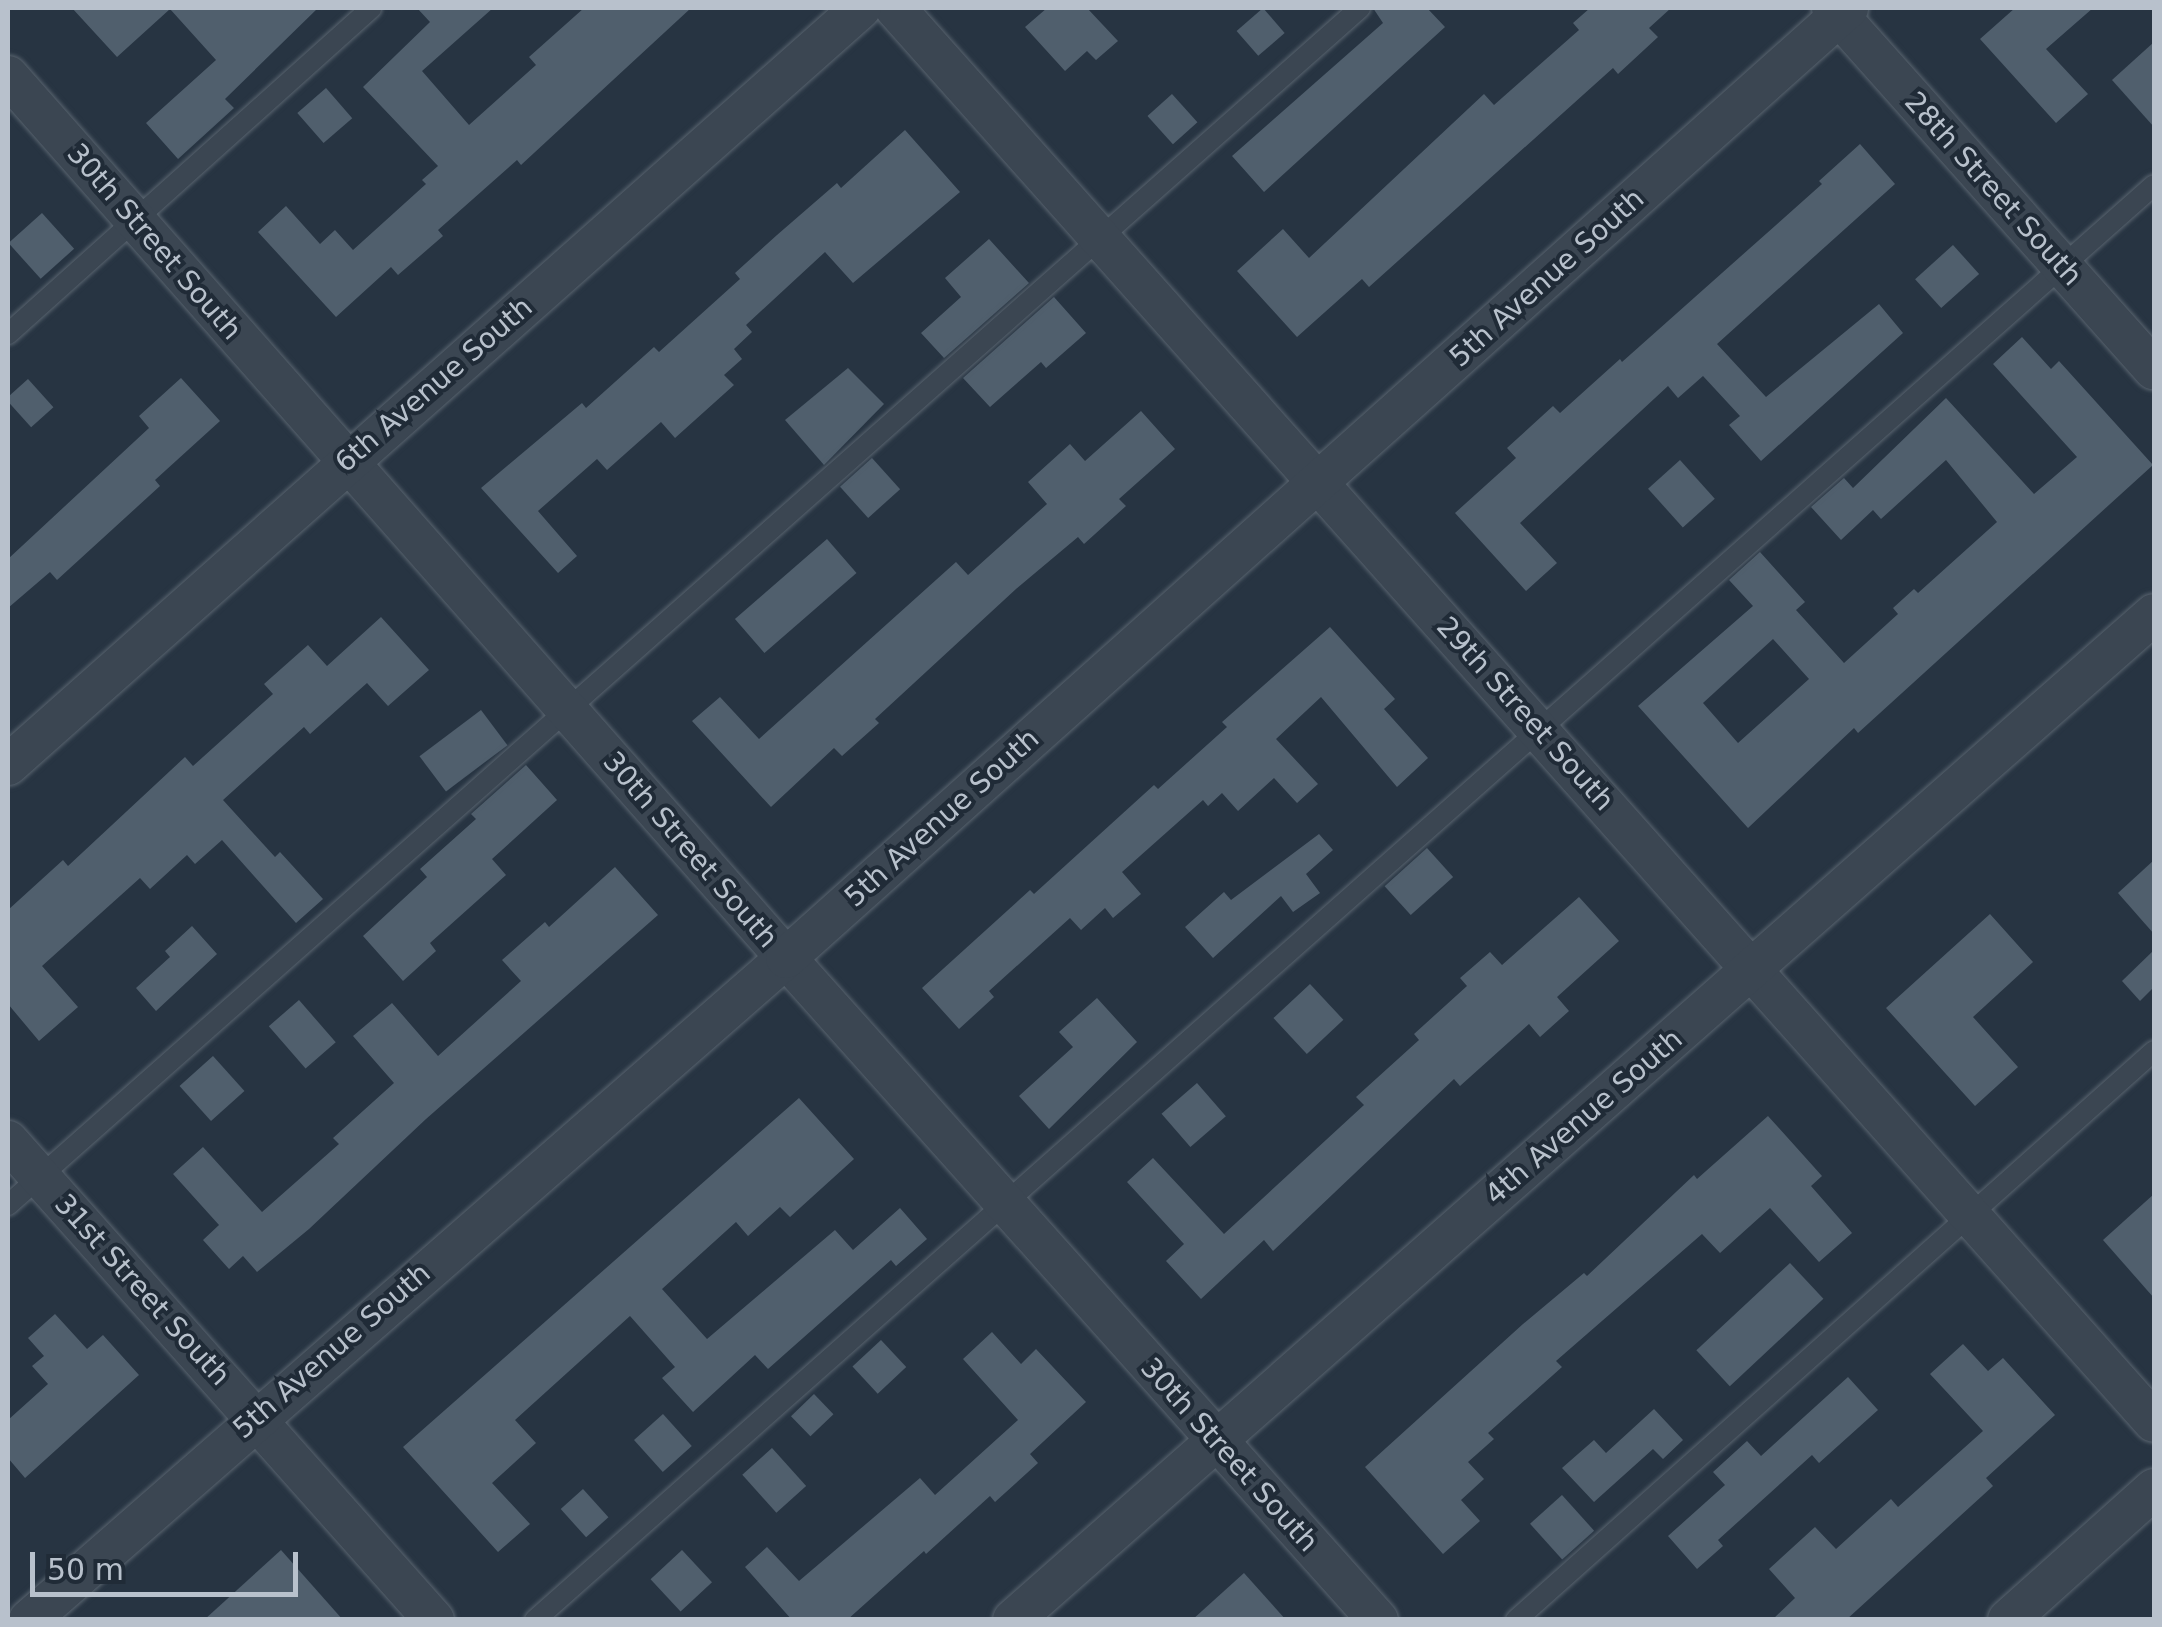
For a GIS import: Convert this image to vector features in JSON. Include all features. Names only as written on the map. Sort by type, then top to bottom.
[{"type":"street","name":"6th Avenue South","points":[[8,764],[861,8]]},
{"type":"street","name":"29th Street South","points":[[895,8],[2154,1422]]},
{"type":"street","name":"28th Street South","points":[[1840,10],[2154,370]]},
{"type":"street","name":"5th Avenue South","points":[[29,1620],[256,1416],[786,958],[1320,482],[1840,10]]},
{"type":"street","name":"30th Street South","points":[[8,76],[1004,1204],[1378,1620]]},
{"type":"street","name":"4th Avenue South","points":[[1013,1620],[1213,1439],[1752,971],[2154,614]]},
{"type":"street","name":"31st Street South","points":[[8,1142],[434,1620]]},
{"type":"street","points":[[2008,1620],[2154,1490]]},
{"type":"lane","points":[[8,334],[371,8]]},
{"type":"lane","points":[[8,1205],[1360,8]]},
{"type":"lane","points":[[535,1620],[2154,185]]},
{"type":"lane","points":[[1516,1620],[2154,1051]]},
{"type":"building","points":[[72,8],[318,8],[225,99],[234,108],[178,159],[146,123],[216,60],[170,9],[117,57]]},
{"type":"building","points":[[417,8],[493,8],[422,71],[469,125],[536,65],[529,57],[584,8],[691,8],[521,165],[517,160],[438,230],[443,236],[398,275],[391,267],[336,317],[258,232],[286,206],[320,244],[335,230],[353,250],[426,184],[422,180],[438,166],[363,87],[430,22]]},
{"type":"building","points":[[1047,8],[1087,8],[1118,41],[1096,60],[1087,51],[1065,71],[1025,27]]},
{"type":"building","points":[[1263,8],[1285,33],[1258,56],[1237,31]]},
{"type":"building","points":[[1373,8],[1427,8],[1445,27],[1264,192],[1232,156],[1383,23]]},
{"type":"building","points":[[1590,8],[1671,8],[1649,28],[1658,37],[1618,74],[1613,68],[1369,287],[1362,279],[1297,337],[1237,271],[1283,229],[1309,258],[1484,94],[1494,105],[1579,30],[1573,23]]},
{"type":"building","points":[[2015,8],[2093,8],[2046,49],[2088,94],[2056,123],[1980,39]]},
{"type":"building","points":[[2154,42],[2154,127],[2112,80]]},
{"type":"building","points":[[326,88],[352,118],[324,143],[297,113]]},
{"type":"building","points":[[1172,94],[1197,122],[1173,144],[1147,116]]},
{"type":"building","points":[[905,130],[960,192],[853,283],[825,252],[746,325],[752,332],[734,349],[742,359],[724,375],[734,385],[675,438],[661,422],[607,470],[597,459],[538,511],[577,556],[558,573],[481,488],[582,403],[586,408],[654,347],[659,352],[740,279],[735,273],[777,235],[837,183],[841,188]]},
{"type":"building","points":[[1860,144],[1895,184],[1717,344],[1766,397],[1879,304],[1903,333],[1761,461],[1729,425],[1740,416],[1703,376],[1678,398],[1668,386],[1520,523],[1557,563],[1526,591],[1455,513],[1516,458],[1507,448],[1553,406],[1560,413],[1620,359],[1622,362],[1822,184],[1819,181]]},
{"type":"building","points":[[42,213],[74,249],[41,279],[9,243]]},
{"type":"building","points":[[989,239],[1029,283],[944,358],[921,333],[961,297],[945,278]]},
{"type":"building","points":[[1953,245],[1979,274],[1941,308],[1915,279]]},
{"type":"building","points":[[1054,297],[1086,333],[1046,368],[1041,362],[990,407],[963,378]]},
{"type":"building","points":[[2022,337],[2051,369],[2059,361],[2153,465],[1858,733],[1854,728],[1748,828],[1638,706],[1753,606],[1729,580],[1760,552],[1805,602],[1796,610],[1844,663],[1898,614],[1893,608],[1914,589],[1918,593],[1997,522],[1946,460],[1881,519],[1873,510],[1841,540],[1811,507],[1844,478],[1853,488],[1946,398],[2034,494],[2077,457],[1993,364]],"holes":[[[1773,639],[1809,679],[1738,743],[1703,703]]]},
{"type":"building","points":[[848,368],[884,404],[824,465],[785,420]]},
{"type":"building","points":[[181,378],[220,421],[155,480],[160,486],[57,580],[50,572],[8,608],[8,559],[149,428],[139,416]]},
{"type":"building","points":[[28,379],[53,407],[31,427],[8,402],[8,397]]},
{"type":"building","points":[[1141,411],[1175,449],[1119,499],[1126,506],[1084,544],[1078,537],[1016,589],[875,719],[879,723],[842,756],[834,748],[771,807],[692,721],[720,697],[759,739],[956,562],[968,575],[1047,504],[1028,482],[1070,444],[1085,461]]},
{"type":"building","points":[[872,458],[900,489],[868,518],[840,487]]},
{"type":"building","points":[[1680,460],[1715,499],[1683,527],[1648,489]]},
{"type":"building","points":[[827,539],[857,573],[764,653],[735,619]]},
{"type":"building","points":[[381,617],[429,670],[388,706],[367,683],[310,734],[304,727],[223,800],[275,857],[280,852],[323,899],[296,923],[222,840],[195,864],[187,855],[150,889],[140,878],[42,966],[78,1007],[39,1041],[8,1004],[8,910],[63,860],[68,866],[185,757],[193,766],[273,694],[264,684],[308,645],[327,666]]},
{"type":"building","points":[[1330,627],[1395,699],[1384,709],[1428,758],[1397,787],[1321,697],[1276,739],[1318,784],[1297,803],[1274,778],[1238,811],[1222,793],[1208,806],[1203,800],[1122,872],[1141,894],[1113,918],[1105,908],[1081,930],[1070,918],[989,991],[994,997],[959,1029],[922,988],[1030,890],[1034,894],[1154,785],[1158,789],[1227,727],[1222,722]]},
{"type":"building","points":[[481,710],[507,745],[446,791],[420,756]]},
{"type":"building","points":[[526,765],[557,800],[492,859],[506,875],[430,943],[436,951],[403,981],[363,936],[427,877],[420,869],[476,819],[471,814]]},
{"type":"building","points":[[1319,834],[1333,850],[1306,874],[1320,893],[1293,912],[1281,896],[1213,958],[1185,927],[1224,892],[1231,900]]},
{"type":"building","points":[[1427,848],[1453,877],[1411,915],[1385,886]]},
{"type":"building","points":[[2154,860],[2154,934],[2118,893]]},
{"type":"building","points":[[615,867],[658,915],[257,1272],[243,1256],[229,1269],[203,1240],[219,1225],[173,1174],[203,1147],[262,1212],[339,1144],[333,1138],[394,1083],[353,1036],[392,1003],[438,1056],[521,981],[502,960],[545,922],[549,927]]},
{"type":"building","points":[[1579,897],[1619,941],[1557,997],[1569,1011],[1540,1037],[1529,1024],[1460,1086],[1454,1079],[1273,1251],[1264,1240],[1201,1299],[1166,1261],[1184,1244],[1127,1182],[1153,1158],[1224,1234],[1364,1105],[1356,1097],[1419,1040],[1414,1034],[1467,986],[1460,978],[1490,952],[1502,965]]},
{"type":"building","points":[[1990,914],[2033,962],[1973,1017],[2018,1067],[1975,1106],[1886,1008]]},
{"type":"building","points":[[192,926],[217,954],[156,1011],[136,988],[170,957],[165,951]]},
{"type":"building","points":[[2154,950],[2154,987],[2140,1001],[2122,981]]},
{"type":"building","points":[[1310,984],[1343,1020],[1307,1054],[1273,1018]]},
{"type":"building","points":[[1097,998],[1137,1042],[1049,1129],[1019,1096],[1073,1047],[1059,1032]]},
{"type":"building","points":[[299,1000],[336,1042],[306,1069],[269,1026]]},
{"type":"building","points":[[213,1056],[244,1091],[211,1121],[180,1086]]},
{"type":"building","points":[[1197,1083],[1226,1116],[1190,1147],[1162,1114]]},
{"type":"building","points":[[799,1098],[854,1159],[790,1217],[780,1207],[748,1236],[736,1222],[662,1289],[707,1339],[835,1230],[853,1250],[900,1208],[927,1239],[896,1266],[891,1260],[768,1369],[755,1355],[693,1412],[662,1378],[675,1367],[630,1316],[515,1420],[536,1443],[492,1483],[530,1524],[498,1552],[403,1447]]},
{"type":"building","points":[[1768,1116],[1822,1176],[1811,1186],[1852,1233],[1819,1262],[1770,1208],[1720,1253],[1702,1234],[1556,1361],[1562,1367],[1488,1433],[1494,1439],[1468,1462],[1484,1479],[1461,1500],[1480,1521],[1443,1554],[1365,1467],[1523,1324],[1584,1273],[1587,1276],[1694,1175],[1697,1179]]},
{"type":"building","points":[[2154,1194],[2154,1298],[2103,1240]]},
{"type":"building","points":[[1790,1263],[1823,1299],[1730,1386],[1696,1350]]},
{"type":"building","points":[[55,1314],[87,1349],[103,1335],[139,1375],[25,1478],[8,1458],[8,1420],[48,1384],[32,1366],[44,1356],[28,1338]]},
{"type":"building","points":[[992,1332],[1021,1364],[1036,1349],[1086,1402],[1030,1454],[1038,1463],[995,1502],[990,1496],[847,1620],[792,1620],[745,1567],[767,1547],[799,1581],[920,1478],[935,1495],[1018,1420],[963,1359]]},
{"type":"building","points":[[881,1340],[906,1367],[878,1394],[852,1367]]},
{"type":"building","points":[[1963,1344],[1988,1371],[2003,1358],[2055,1415],[1986,1478],[1993,1486],[1846,1620],[1772,1620],[1795,1598],[1769,1569],[1815,1527],[1836,1549],[1891,1499],[1898,1507],[1983,1431],[1930,1374]]},
{"type":"building","points":[[1848,1377],[1878,1410],[1819,1463],[1812,1455],[1718,1540],[1723,1546],[1697,1569],[1668,1536],[1725,1485],[1713,1472],[1747,1441],[1761,1456]]},
{"type":"building","points":[[814,1394],[833,1414],[810,1436],[791,1416]]},
{"type":"building","points":[[1654,1409],[1683,1440],[1663,1459],[1653,1449],[1594,1502],[1562,1468],[1594,1440],[1606,1453]]},
{"type":"building","points":[[663,1414],[692,1446],[663,1472],[634,1440]]},
{"type":"building","points":[[772,1448],[806,1486],[776,1513],[742,1475]]},
{"type":"building","points":[[583,1489],[608,1517],[586,1537],[561,1509]]},
{"type":"building","points":[[1562,1495],[1594,1531],[1562,1559],[1530,1524]]},
{"type":"building","points":[[281,1550],[343,1620],[204,1620]]},
{"type":"building","points":[[682,1550],[712,1582],[681,1612],[651,1579]]},
{"type":"building","points":[[1244,1573],[1286,1620],[1192,1620]]}]
